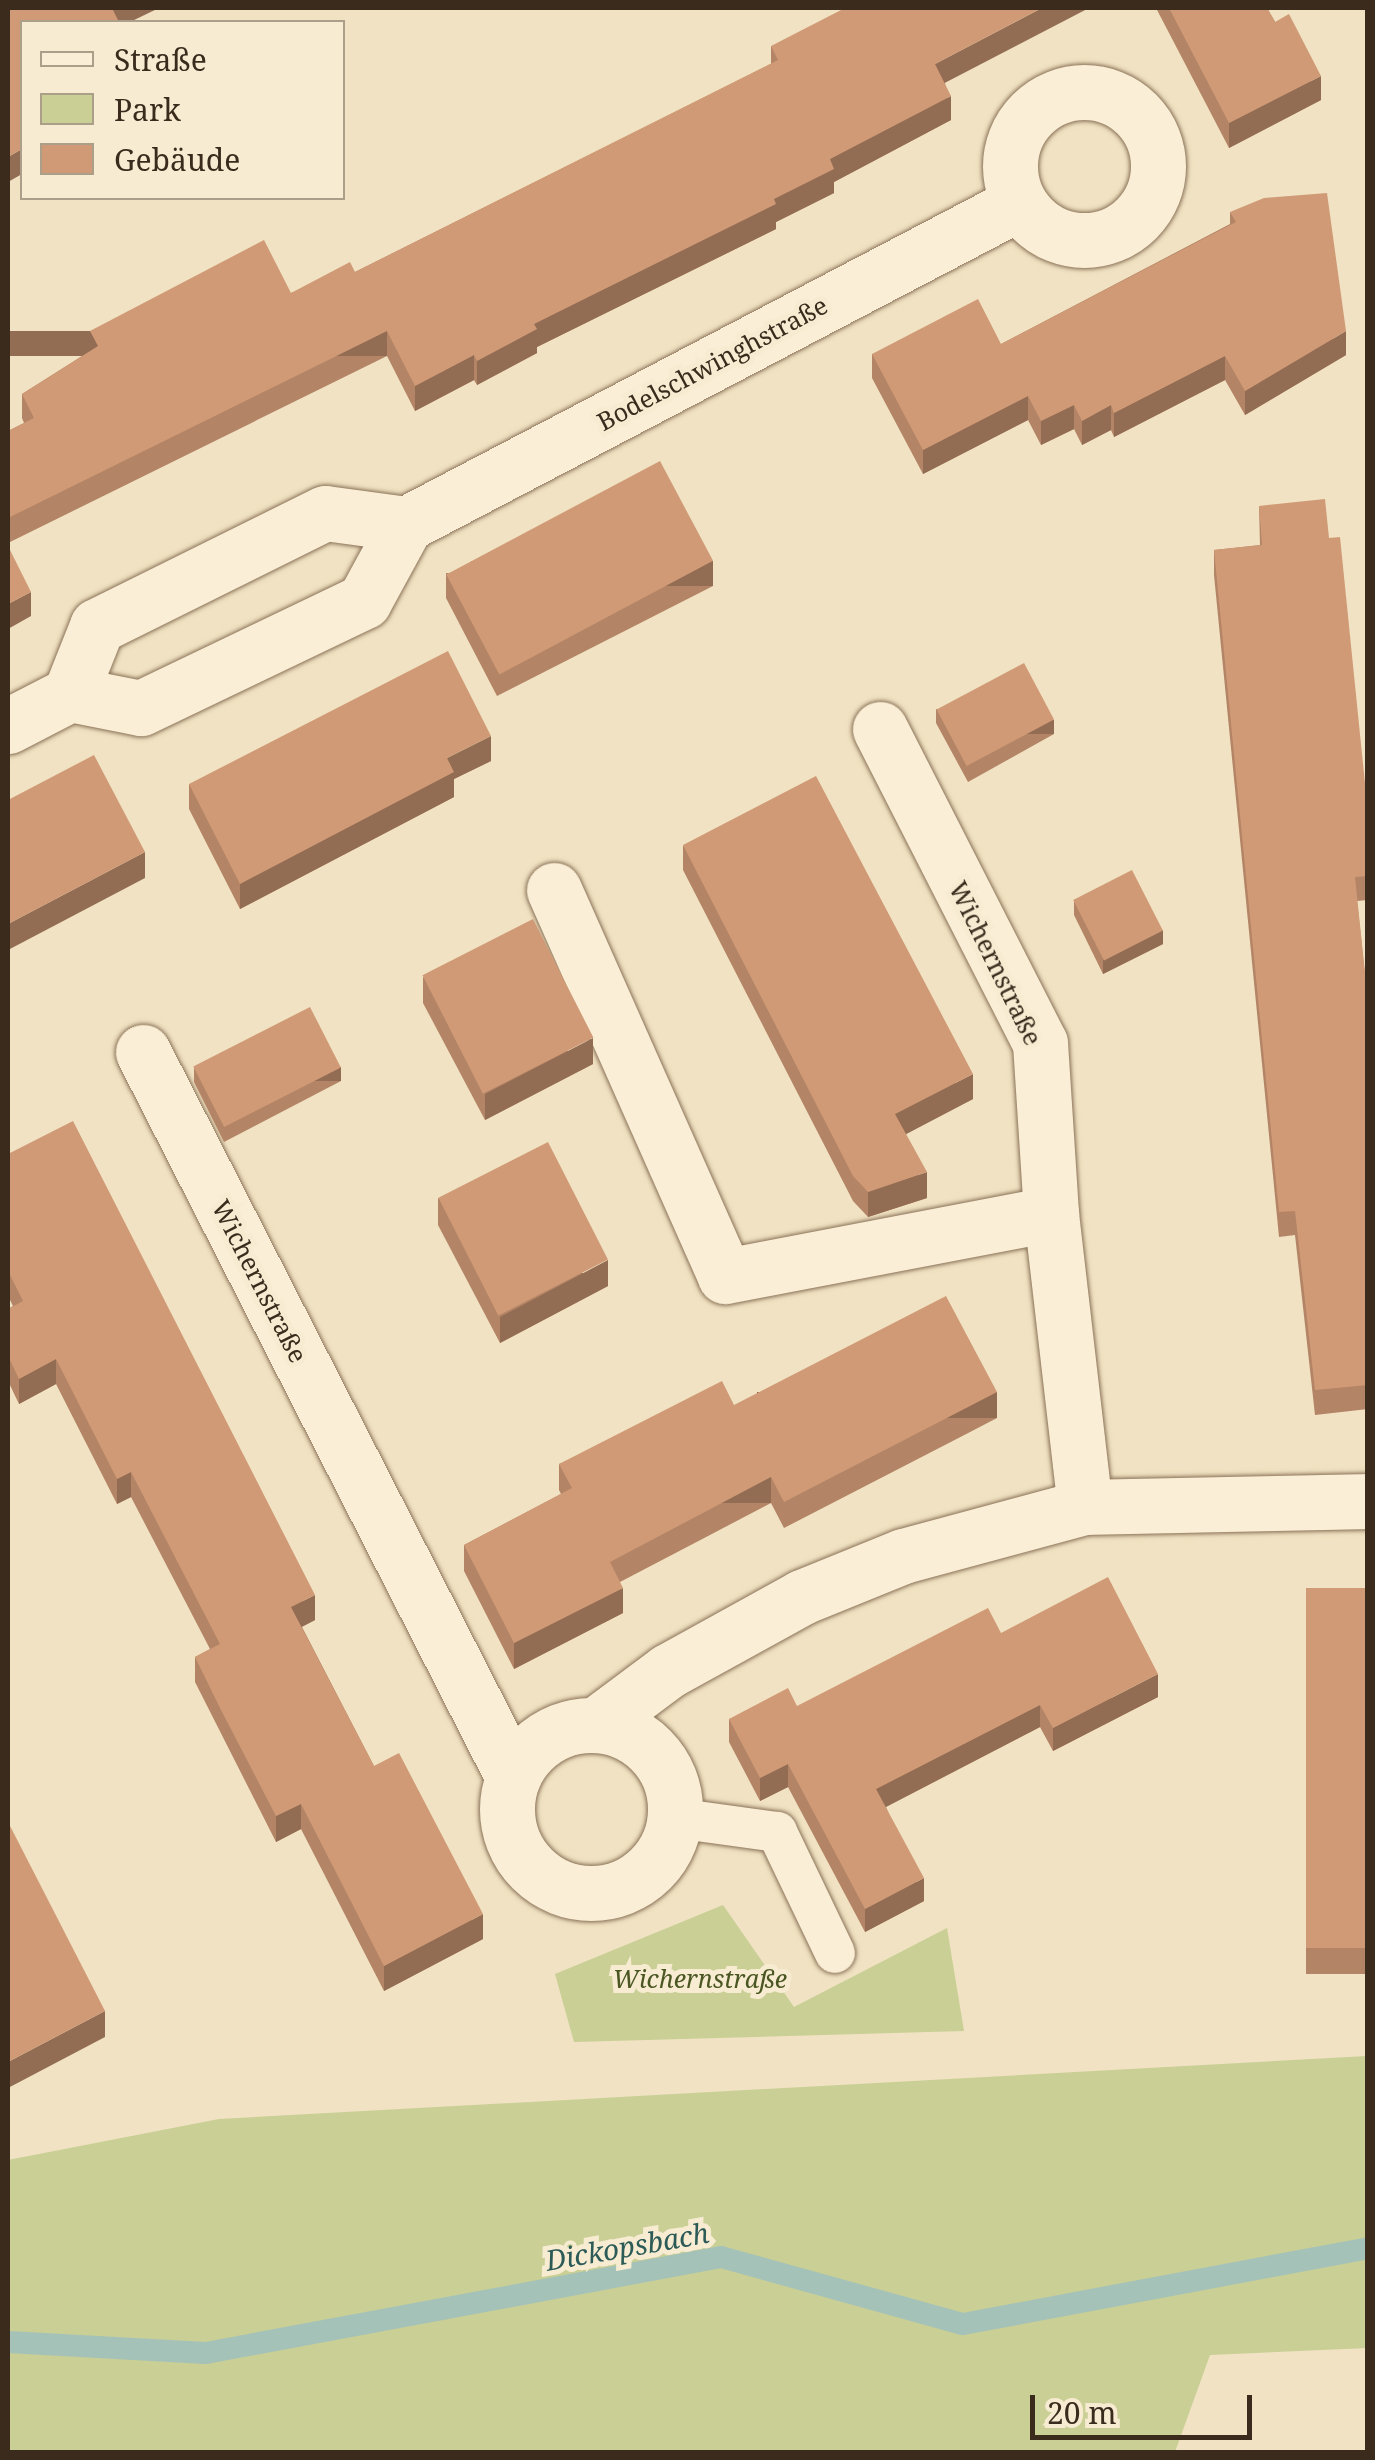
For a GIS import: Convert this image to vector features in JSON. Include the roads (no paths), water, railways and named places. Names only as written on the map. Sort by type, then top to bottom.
[{"type":"street","name":"Bodelschwinghstraße","points":[[406,524],[1019,203]]},
{"type":"street","points":[[8,726],[70,694],[141,708],[364,601],[406,524],[325,512],[97,626],[70,694]]},
{"type":"street","name":"Wichernstraße","points":[[880,729],[1040,1043],[1050,1214],[1084,1507]]},
{"type":"street","points":[[554,890],[725,1276],[1050,1214]]},
{"type":"street","name":"Wichernstraße","points":[[143,1052],[513,1777]]},
{"type":"street","points":[[598,1724],[624,1731],[664,1766],[675,1818],[668,1844],[644,1874],[610,1891],[583,1893],[558,1887],[519,1853],[509,1829],[513,1777],[546,1736],[598,1724],[668,1671],[802,1597],[903,1556],[1084,1507],[1368,1501]]},
{"type":"lane","points":[[675,1818],[778,1832],[835,1953]]},
{"type":"waterway","name":"Dickopsbach","points":[[8,2342],[206,2353],[721,2257],[963,2324],[1368,2248]]}]
